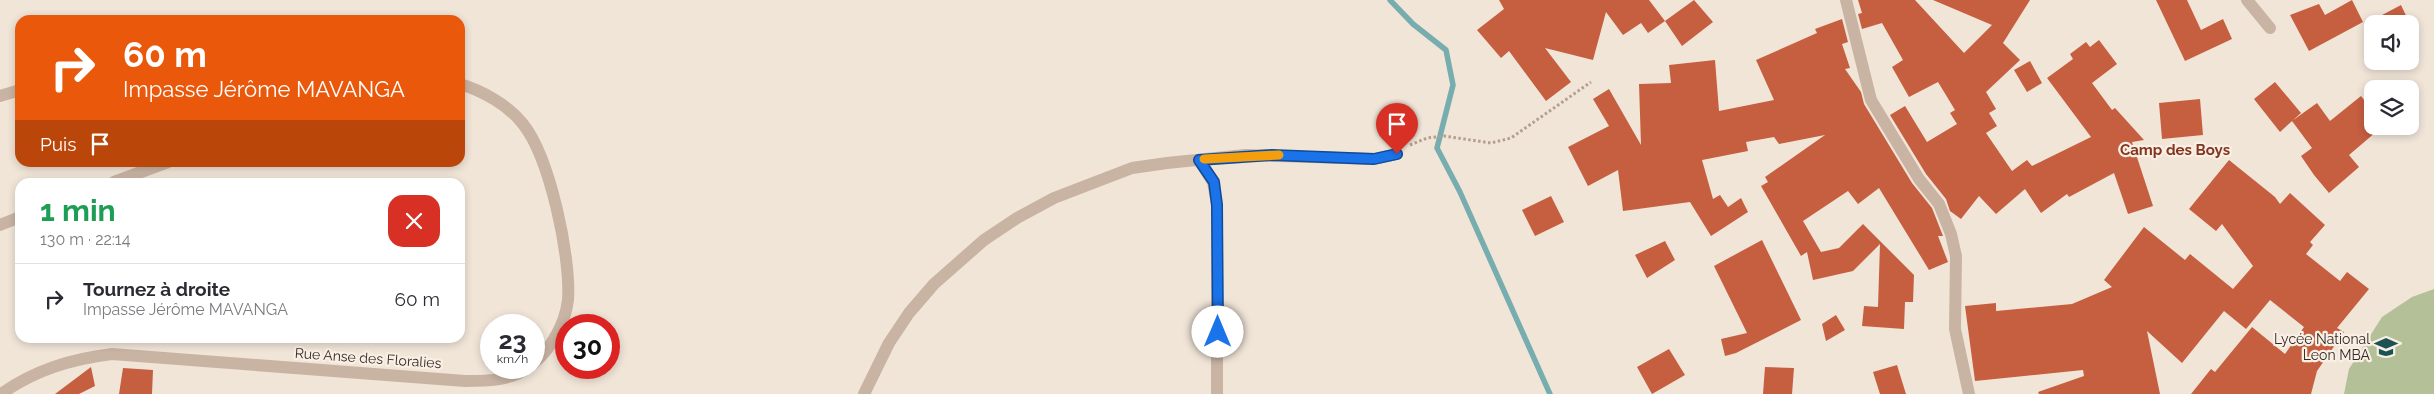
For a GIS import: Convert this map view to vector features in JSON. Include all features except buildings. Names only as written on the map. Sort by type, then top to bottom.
[{"type":"street","points":[[1846,0],[1871,100],[1908,163],[1939,204],[1951,234],[1956,256],[1955,329],[1969,394]]},
{"type":"street","points":[[2248,0],[2270,28]]},
{"type":"street","points":[[465,86],[496,100],[514,113],[535,142],[548,180],[566,259],[568,301],[560,328],[545,351]]},
{"type":"street","points":[[0,96],[15,92]]},
{"type":"street","points":[[864,394],[889,343],[934,284],[984,240],[1017,218],[1054,198],[1132,168],[1199,160],[1272,155],[1374,159],[1401,152]]},
{"type":"street","points":[[1199,160],[1214,182],[1217,205],[1217,394]]},
{"type":"street","points":[[120,178],[136,168]]},
{"type":"street","points":[[0,225],[15,220]]},
{"type":"street","name":"Rue Anse des Floralies","points":[[1,394],[33,374],[58,364],[86,357],[112,354],[465,381],[491,381],[499,379]]},
{"type":"path","points":[[1401,152],[1427,138],[1444,136],[1470,138],[1491,143],[1511,138],[1591,82]]},
{"type":"green space","name":"Lycée National Leon MBA","points":[[2434,289],[2434,394],[2344,394],[2349,369],[2382,317],[2412,297]]},
{"type":"waterway","points":[[1390,0],[1413,24],[1446,50],[1453,85],[1437,148],[1460,192],[1550,394]]},
{"type":"slow traffic","points":[[1204,159],[1245,155],[1279,155]]},
{"type":"place","name":"Lycée National Leon MBA","points":[[2386,347]]},
{"type":"district","name":"Camp des Boys","points":[[2175,150]]},
{"type":"route","points":[[1218,332],[1217,205],[1214,182],[1199,160],[1245,155],[1374,159],[1397,154]]}]
